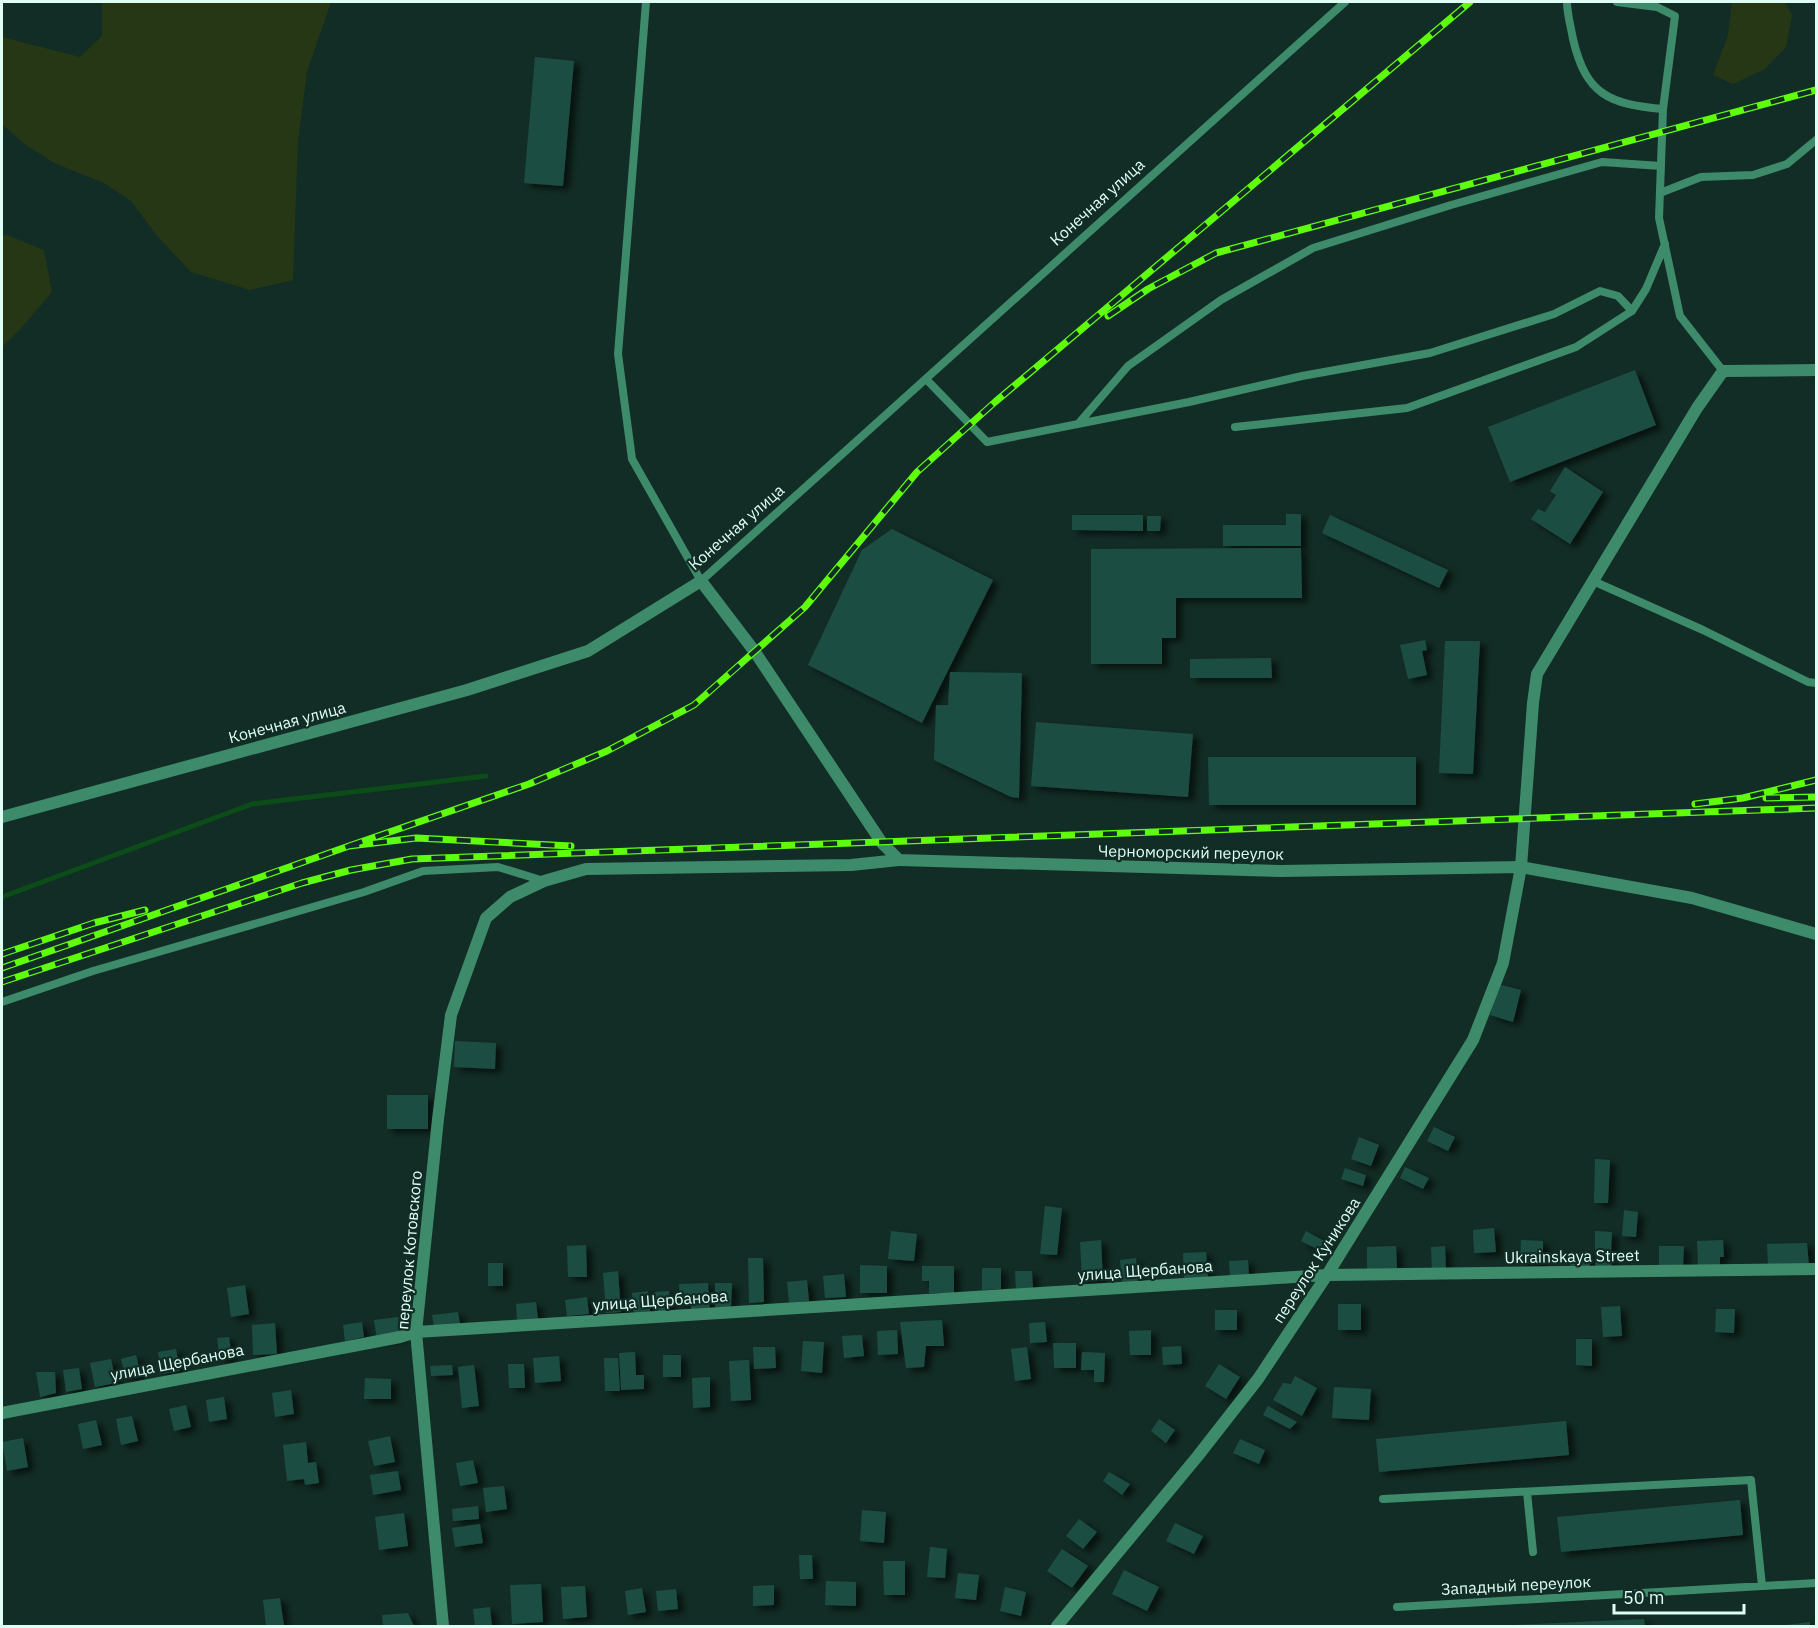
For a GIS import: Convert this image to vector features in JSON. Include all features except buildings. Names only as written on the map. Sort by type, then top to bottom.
[{"type":"street","points":[[1723,371],[1816,370]]},
{"type":"street","name":"переулок Куникова","points":[[1057,1626],[1197,1457],[1258,1379],[1328,1275],[1473,1040],[1503,963],[1521,867],[1537,674],[1697,408],[1723,371]]},
{"type":"street","name":"Конечная улица","points":[[2,817],[467,690],[588,651],[701,581]]},
{"type":"street","points":[[701,581],[755,652],[882,843],[899,860]]},
{"type":"street","name":"Черноморский переулок","points":[[486,918],[510,897],[544,880],[586,869],[851,865],[899,860],[1281,871],[1521,867],[1692,898],[1816,934]]},
{"type":"street","name":"переулок Котовского","points":[[443,1626],[416,1332],[451,1016],[486,918]]},
{"type":"street","name":"Ukrainskaya Street","points":[[1328,1275],[1816,1269]]},
{"type":"street","name":"улица Щербанова","points":[[2,1413],[400,1337],[416,1332],[1328,1275]]},
{"type":"lane","points":[[646,2],[618,354],[632,459],[701,581]]},
{"type":"lane","name":"Конечная улица","points":[[701,581],[1345,2]]},
{"type":"lane","points":[[1567,2],[1579,64],[1590,83],[1603,94],[1633,106],[1663,110]]},
{"type":"lane","points":[[1617,2],[1658,4],[1675,16],[1663,110],[1659,218],[1680,316],[1723,371]]},
{"type":"lane","points":[[1660,193],[1701,177],[1753,176],[1787,164],[1816,140]]},
{"type":"lane","points":[[1078,424],[1128,366],[1221,300],[1313,248],[1451,205],[1602,162],[1661,166]]},
{"type":"lane","points":[[1235,427],[1407,408],[1576,347],[1632,311],[1646,289],[1665,244]]},
{"type":"lane","points":[[926,379],[987,442],[1189,402],[1302,376],[1430,353],[1554,314],[1600,291],[1617,296],[1632,311]]},
{"type":"lane","points":[[1593,581],[1703,630],[1808,682],[1816,683]]},
{"type":"lane","points":[[2,1002],[93,971],[364,892],[423,871],[498,867],[544,880]]},
{"type":"lane","points":[[1383,1499],[1751,1480],[1762,1586]]},
{"type":"lane","points":[[1527,1492],[1533,1552]]},
{"type":"lane","name":"Западный переулок","points":[[1397,1606],[1816,1583]]},
{"type":"green space","points":[[102,2],[331,2],[307,72],[298,140],[293,280],[250,290],[191,272],[158,237],[131,201],[104,183],[54,163],[23,143],[2,124],[2,37],[80,57],[102,36]]},
{"type":"green space","points":[[1732,2],[1785,2],[1792,15],[1786,47],[1765,69],[1733,84],[1713,75],[1728,35]]},
{"type":"green space","points":[[7,235],[44,250],[52,292],[2,347],[2,236]]},
{"type":"waterway","points":[[2,897],[252,804],[486,776]]},
{"type":"railway","points":[[349,846],[529,784],[607,751],[694,705],[805,607],[917,472],[995,402],[1470,2]]},
{"type":"railway","points":[[1108,316],[1148,289],[1216,253],[1816,90]]},
{"type":"railway","points":[[1695,804],[1743,798],[1816,780]]},
{"type":"railway","points":[[1766,798],[1816,797]]},
{"type":"railway","points":[[2,982],[302,883],[351,870],[412,859],[1816,808]]},
{"type":"railway","points":[[2,968],[349,846],[416,838],[571,846]]},
{"type":"railway","points":[[2,954],[94,923],[145,910]]}]
